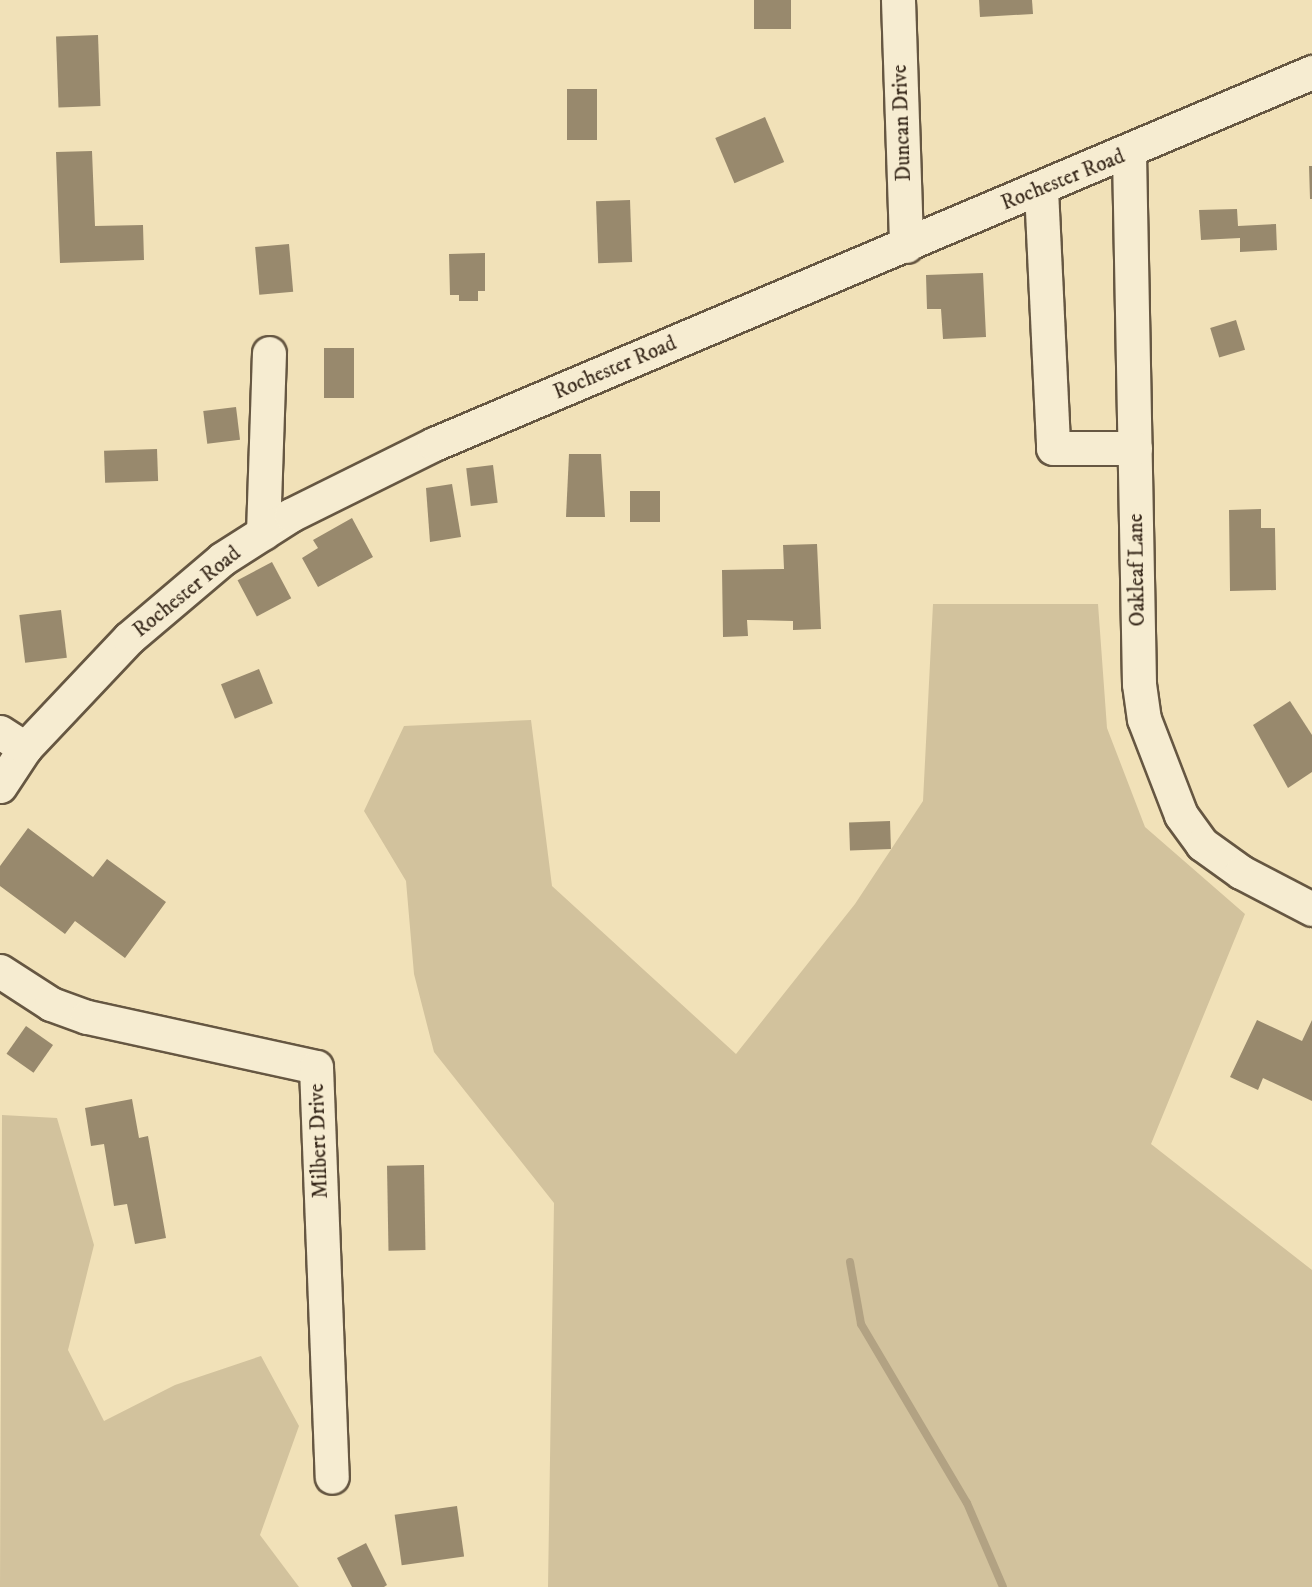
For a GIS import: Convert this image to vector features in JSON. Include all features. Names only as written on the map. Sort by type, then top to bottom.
[{"type":"street","name":"Duncan Drive","points":[[898,0],[906,246]]},
{"type":"street","name":"Rochester Road","points":[[0,786],[12,740],[129,638],[222,559],[354,481],[434,444],[1129,153],[1312,72]]},
{"type":"street","name":"Oakleaf Lane","points":[[1129,153],[1139,684],[1144,719],[1181,815],[1202,844],[1241,872],[1312,909]]},
{"type":"street","points":[[1041,189],[1053,448],[1135,448]]},
{"type":"street","points":[[263,533],[269,353]]},
{"type":"street","name":"Milbert Drive","points":[[0,972],[51,1004],[87,1017],[316,1067],[332,1477]]},
{"type":"shaded area","points":[[933,604],[1098,604],[1107,728],[1145,827],[1245,914],[1151,1144],[1312,1270],[1312,1587],[548,1587],[554,1203],[434,1052],[414,974],[406,881],[364,811],[404,726],[531,720],[552,886],[736,1054],[855,904],[923,801]]},
{"type":"shaded area","points":[[2,1115],[57,1118],[94,1245],[68,1350],[104,1421],[175,1385],[261,1356],[299,1426],[260,1535],[299,1587],[0,1587]]},
{"type":"building","points":[[754,0],[791,0],[791,29],[754,29]]},
{"type":"building","points":[[979,0],[1032,0],[1033,14],[980,17]]},
{"type":"building","points":[[98,35],[100,106],[59,107],[56,36]]},
{"type":"building","points":[[567,89],[597,89],[597,140],[567,140]]},
{"type":"building","points":[[765,117],[784,162],[734,183],[715,138]]},
{"type":"building","points":[[92,151],[95,226],[143,225],[144,260],[60,263],[56,152]]},
{"type":"building","points":[[1309,166],[1312,166],[1312,199],[1310,199]]},
{"type":"building","points":[[630,200],[632,262],[598,263],[596,201]]},
{"type":"building","points":[[1237,209],[1238,226],[1276,224],[1277,250],[1240,252],[1240,238],[1201,240],[1199,210]]},
{"type":"building","points":[[289,244],[293,292],[259,295],[255,247]]},
{"type":"building","points":[[485,253],[485,291],[478,291],[478,301],[459,301],[459,295],[450,295],[449,254]]},
{"type":"building","points":[[983,273],[986,337],[943,339],[941,309],[927,309],[926,275]]},
{"type":"building","points":[[1236,320],[1245,350],[1219,358],[1210,328]]},
{"type":"building","points":[[324,348],[354,348],[354,398],[324,398]]},
{"type":"building","points":[[236,407],[240,440],[207,444],[203,411]]},
{"type":"building","points":[[157,449],[158,481],[105,483],[104,451]]},
{"type":"building","points":[[569,454],[601,454],[605,517],[566,517]]},
{"type":"building","points":[[493,465],[498,503],[471,506],[466,468]]},
{"type":"building","points":[[452,484],[461,537],[430,542],[426,488]]},
{"type":"building","points":[[630,491],[660,491],[660,522],[630,522]]},
{"type":"building","points":[[1261,509],[1261,528],[1275,528],[1276,590],[1230,591],[1229,510]]},
{"type":"building","points":[[352,518],[373,557],[318,587],[302,558],[318,548],[313,540]]},
{"type":"building","points":[[817,544],[821,629],[793,630],[793,621],[747,620],[748,636],[723,637],[722,570],[784,569],[783,545]]},
{"type":"building","points":[[272,562],[291,598],[257,617],[238,580]]},
{"type":"building","points":[[61,610],[67,658],[25,663],[19,615]]},
{"type":"building","points":[[259,669],[273,703],[235,719],[221,684]]},
{"type":"building","points":[[1290,701],[1312,735],[1312,772],[1288,788],[1253,725]]},
{"type":"building","points":[[890,821],[891,849],[850,850],[849,822]]},
{"type":"building","points":[[28,828],[93,877],[107,859],[166,902],[125,958],[75,921],[65,934],[0,886],[0,866]]},
{"type":"building","points":[[1257,1020],[1302,1041],[1312,1020],[1312,1101],[1263,1078],[1258,1090],[1230,1077]]},
{"type":"building","points":[[26,1026],[53,1045],[34,1073],[6,1054]]},
{"type":"building","points":[[132,1099],[139,1138],[148,1136],[166,1238],[135,1244],[127,1204],[114,1206],[104,1144],[91,1146],[85,1108]]},
{"type":"building","points":[[424,1165],[425,1250],[388,1251],[387,1166]]},
{"type":"building","points":[[457,1506],[464,1557],[402,1565],[395,1515]]},
{"type":"building","points":[[366,1543],[387,1585],[384,1587],[352,1587],[337,1558]]},
{"type":"waterway","points":[[850,1262],[861,1324],[967,1503],[1003,1587]]}]
